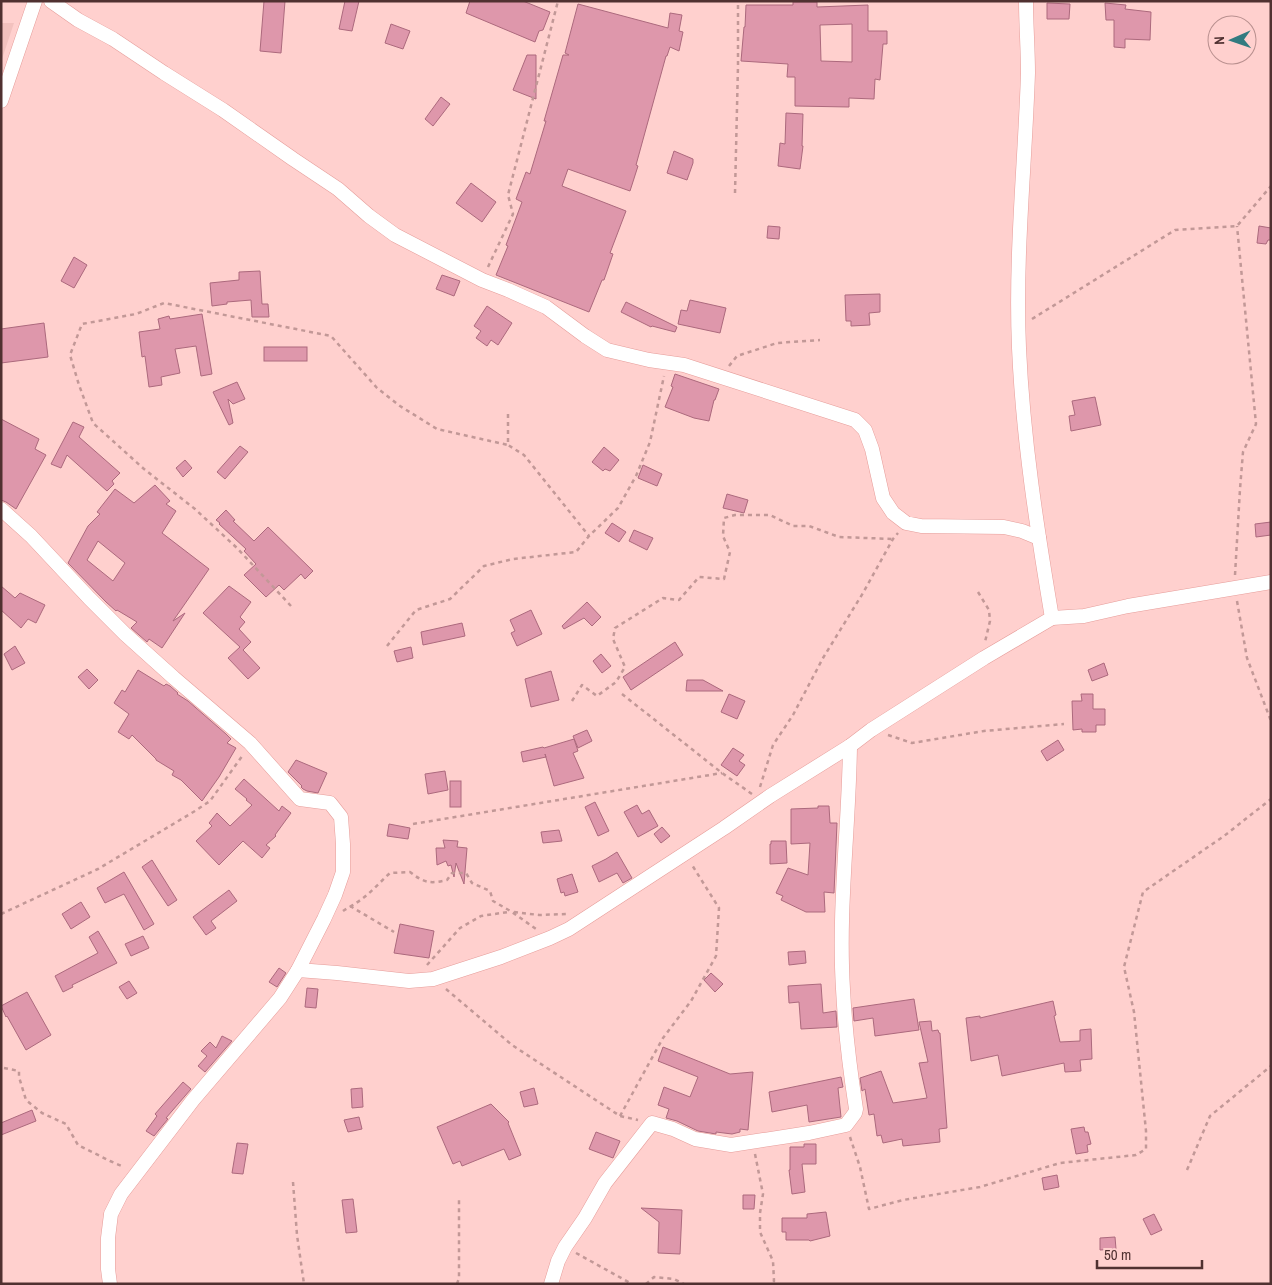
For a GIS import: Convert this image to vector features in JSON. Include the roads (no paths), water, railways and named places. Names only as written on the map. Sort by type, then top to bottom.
[{"type":"street","points":[[1,101],[35,1]]},
{"type":"street","points":[[50,1],[223,110],[338,189],[394,235],[482,280],[546,307],[607,350],[627,356],[684,365],[855,420],[865,430],[870,443],[883,498],[893,513],[906,523],[921,526],[1004,527],[1022,531],[1039,538]]},
{"type":"street","points":[[1026,1],[1028,70],[1018,274],[1019,347],[1024,420],[1039,538],[1052,618]]},
{"type":"street","points":[[1,509],[31,536],[88,598],[125,634],[250,743],[300,799],[330,803],[341,817],[343,844],[342,872],[324,919],[298,970],[280,998],[193,1100],[137,1172],[121,1194],[111,1214],[108,1238],[110,1284]]},
{"type":"street","points":[[298,970],[409,981],[433,979],[501,957],[550,938],[569,929],[724,828],[765,792],[850,746],[871,730],[984,658],[1052,618],[1084,616],[1128,606],[1271,582]]},
{"type":"street","points":[[551,1284],[558,1261],[565,1247],[585,1218],[605,1182],[652,1123],[695,1139],[732,1145],[809,1133],[846,1124],[855,1114],[843,989],[843,879],[850,746]]}]
